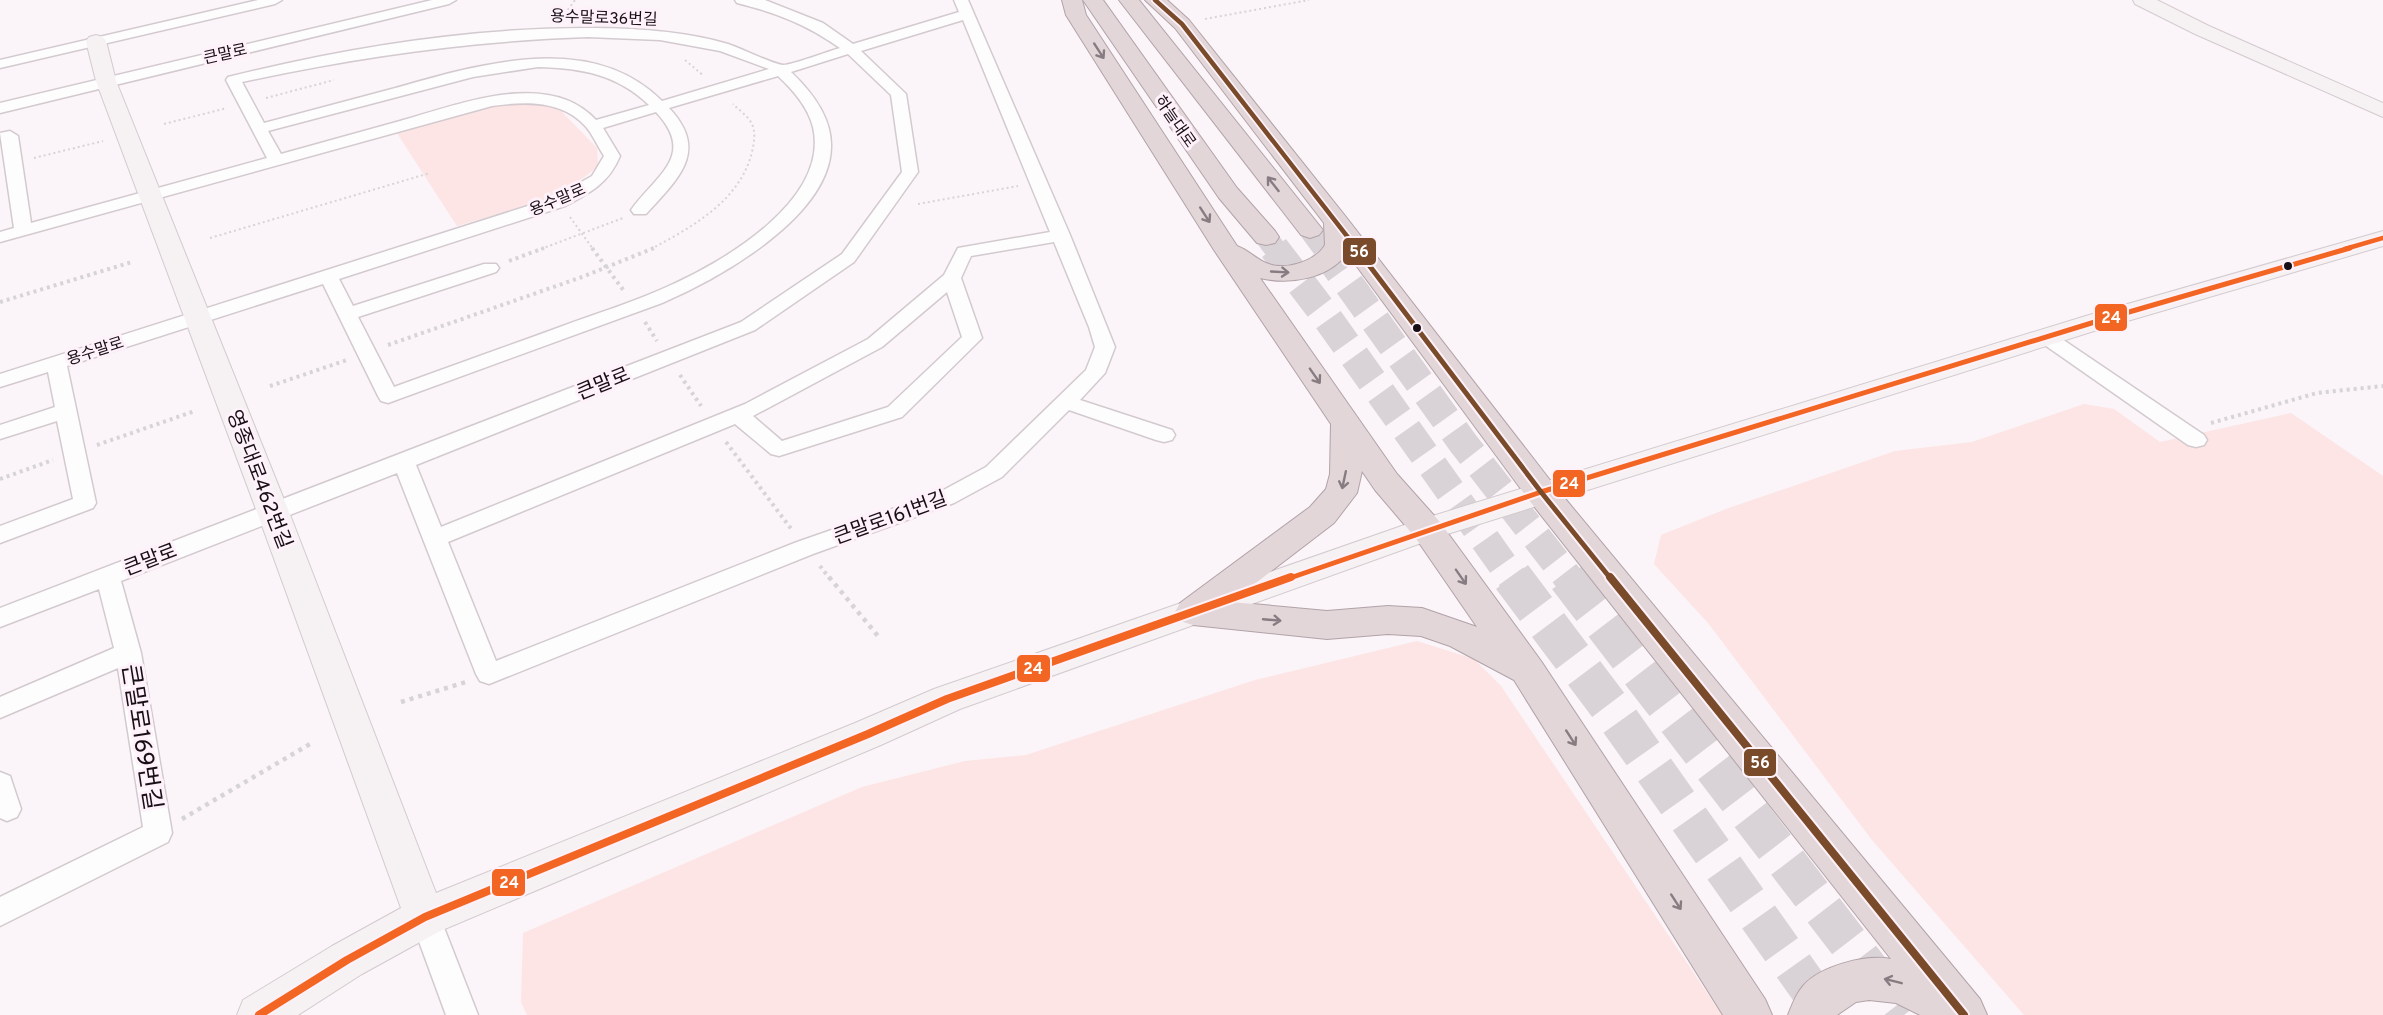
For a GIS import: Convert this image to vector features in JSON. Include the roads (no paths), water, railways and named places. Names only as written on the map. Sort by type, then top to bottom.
[{"type":"highway","points":[[1072,0],[1076,15],[1227,250],[1386,482],[1427,529],[1528,671],[1749,1015]]},
{"type":"highway","name":"하늘대로","points":[[1093,0],[1228,193],[1266,237]]},
{"type":"highway","name":"하늘대로","points":[[1129,0],[1310,230]]},
{"type":"highway","points":[[1155,0],[1182,24],[1337,222],[1541,492],[1964,1015]]},
{"type":"highway","points":[[1227,250],[1259,270],[1286,273],[1304,269],[1322,263],[1334,252],[1339,242],[1337,222]]},
{"type":"highway","points":[[1193,612],[1322,515],[1341,493],[1347,474],[1346,422]]},
{"type":"highway","points":[[1193,612],[1327,625],[1388,620],[1422,622],[1463,636],[1528,671]]},
{"type":"highway","points":[[1811,1015],[1819,999],[1856,979],[1883,978],[1915,987],[1964,1015]]},
{"type":"street","points":[[0,64],[275,0]]},
{"type":"street","name":"큰말로","points":[[0,108],[449,0]]},
{"type":"street","name":"큰말로","points":[[0,618],[748,326],[848,258],[910,172],[898,94],[851,49],[818,26],[760,3],[742,0]]},
{"type":"street","points":[[2142,0],[2202,30],[2383,111]]},
{"type":"street","points":[[593,126],[851,49],[965,7]]},
{"type":"street","name":"큰말로161번길","points":[[434,539],[489,674],[805,548],[946,498],[994,472],[1095,373],[1105,347],[1099,327],[965,7]]},
{"type":"street","points":[[276,160],[233,80],[484,21]]},
{"type":"street","points":[[328,275],[388,396],[635,307],[683,287],[735,258],[771,229],[802,198],[821,167],[825,142],[817,115],[801,88],[759,51],[731,36],[699,26]]},
{"type":"street","name":"영종대로462번길","points":[[96,41],[106,81],[426,916]]},
{"type":"street","points":[[259,129],[488,69],[531,64],[570,64],[603,70],[626,79],[643,91],[676,125],[682,139],[681,156],[672,177],[640,210]]},
{"type":"street","name":"용수말로","points":[[0,237],[505,98],[539,99],[565,104],[593,126],[612,156],[607,172],[588,187],[559,202],[0,381]]},
{"type":"street","points":[[0,138],[10,136],[23,231]]},
{"type":"street","points":[[0,199],[18,194]]},
{"type":"street","points":[[404,462],[434,539],[738,415],[875,343],[952,278],[964,252],[1061,235]]},
{"type":"street","points":[[259,1015],[346,960],[426,916],[868,734],[947,699],[1427,529],[1541,492],[2046,337],[2383,238]]},
{"type":"street","points":[[347,314],[490,268]]},
{"type":"street","points":[[738,415],[779,449],[895,412],[972,338],[952,278]]},
{"type":"street","points":[[2046,337],[2189,435]]},
{"type":"street","points":[[0,535],[85,503],[56,363]]},
{"type":"street","points":[[1065,402],[1164,435]]},
{"type":"street","points":[[0,432],[66,411]]},
{"type":"street","name":"큰말로169번길","points":[[0,912],[158,832],[128,652],[108,576]]},
{"type":"street","points":[[0,708],[128,652]]},
{"type":"street","points":[[426,916],[462,1015]]},
{"type":"tunnel","points":[[1310,230],[1324,249]]},
{"type":"tunnel","points":[[1266,237],[1275,249]]},
{"type":"tunnel","points":[[1274,248],[1323,312],[1513,579]]},
{"type":"tunnel","points":[[1323,248],[1463,443],[1569,579]]},
{"type":"tunnel","points":[[1512,577],[1612,710],[1828,1015]]},
{"type":"tunnel","points":[[1568,577],[1904,1015]]}]
